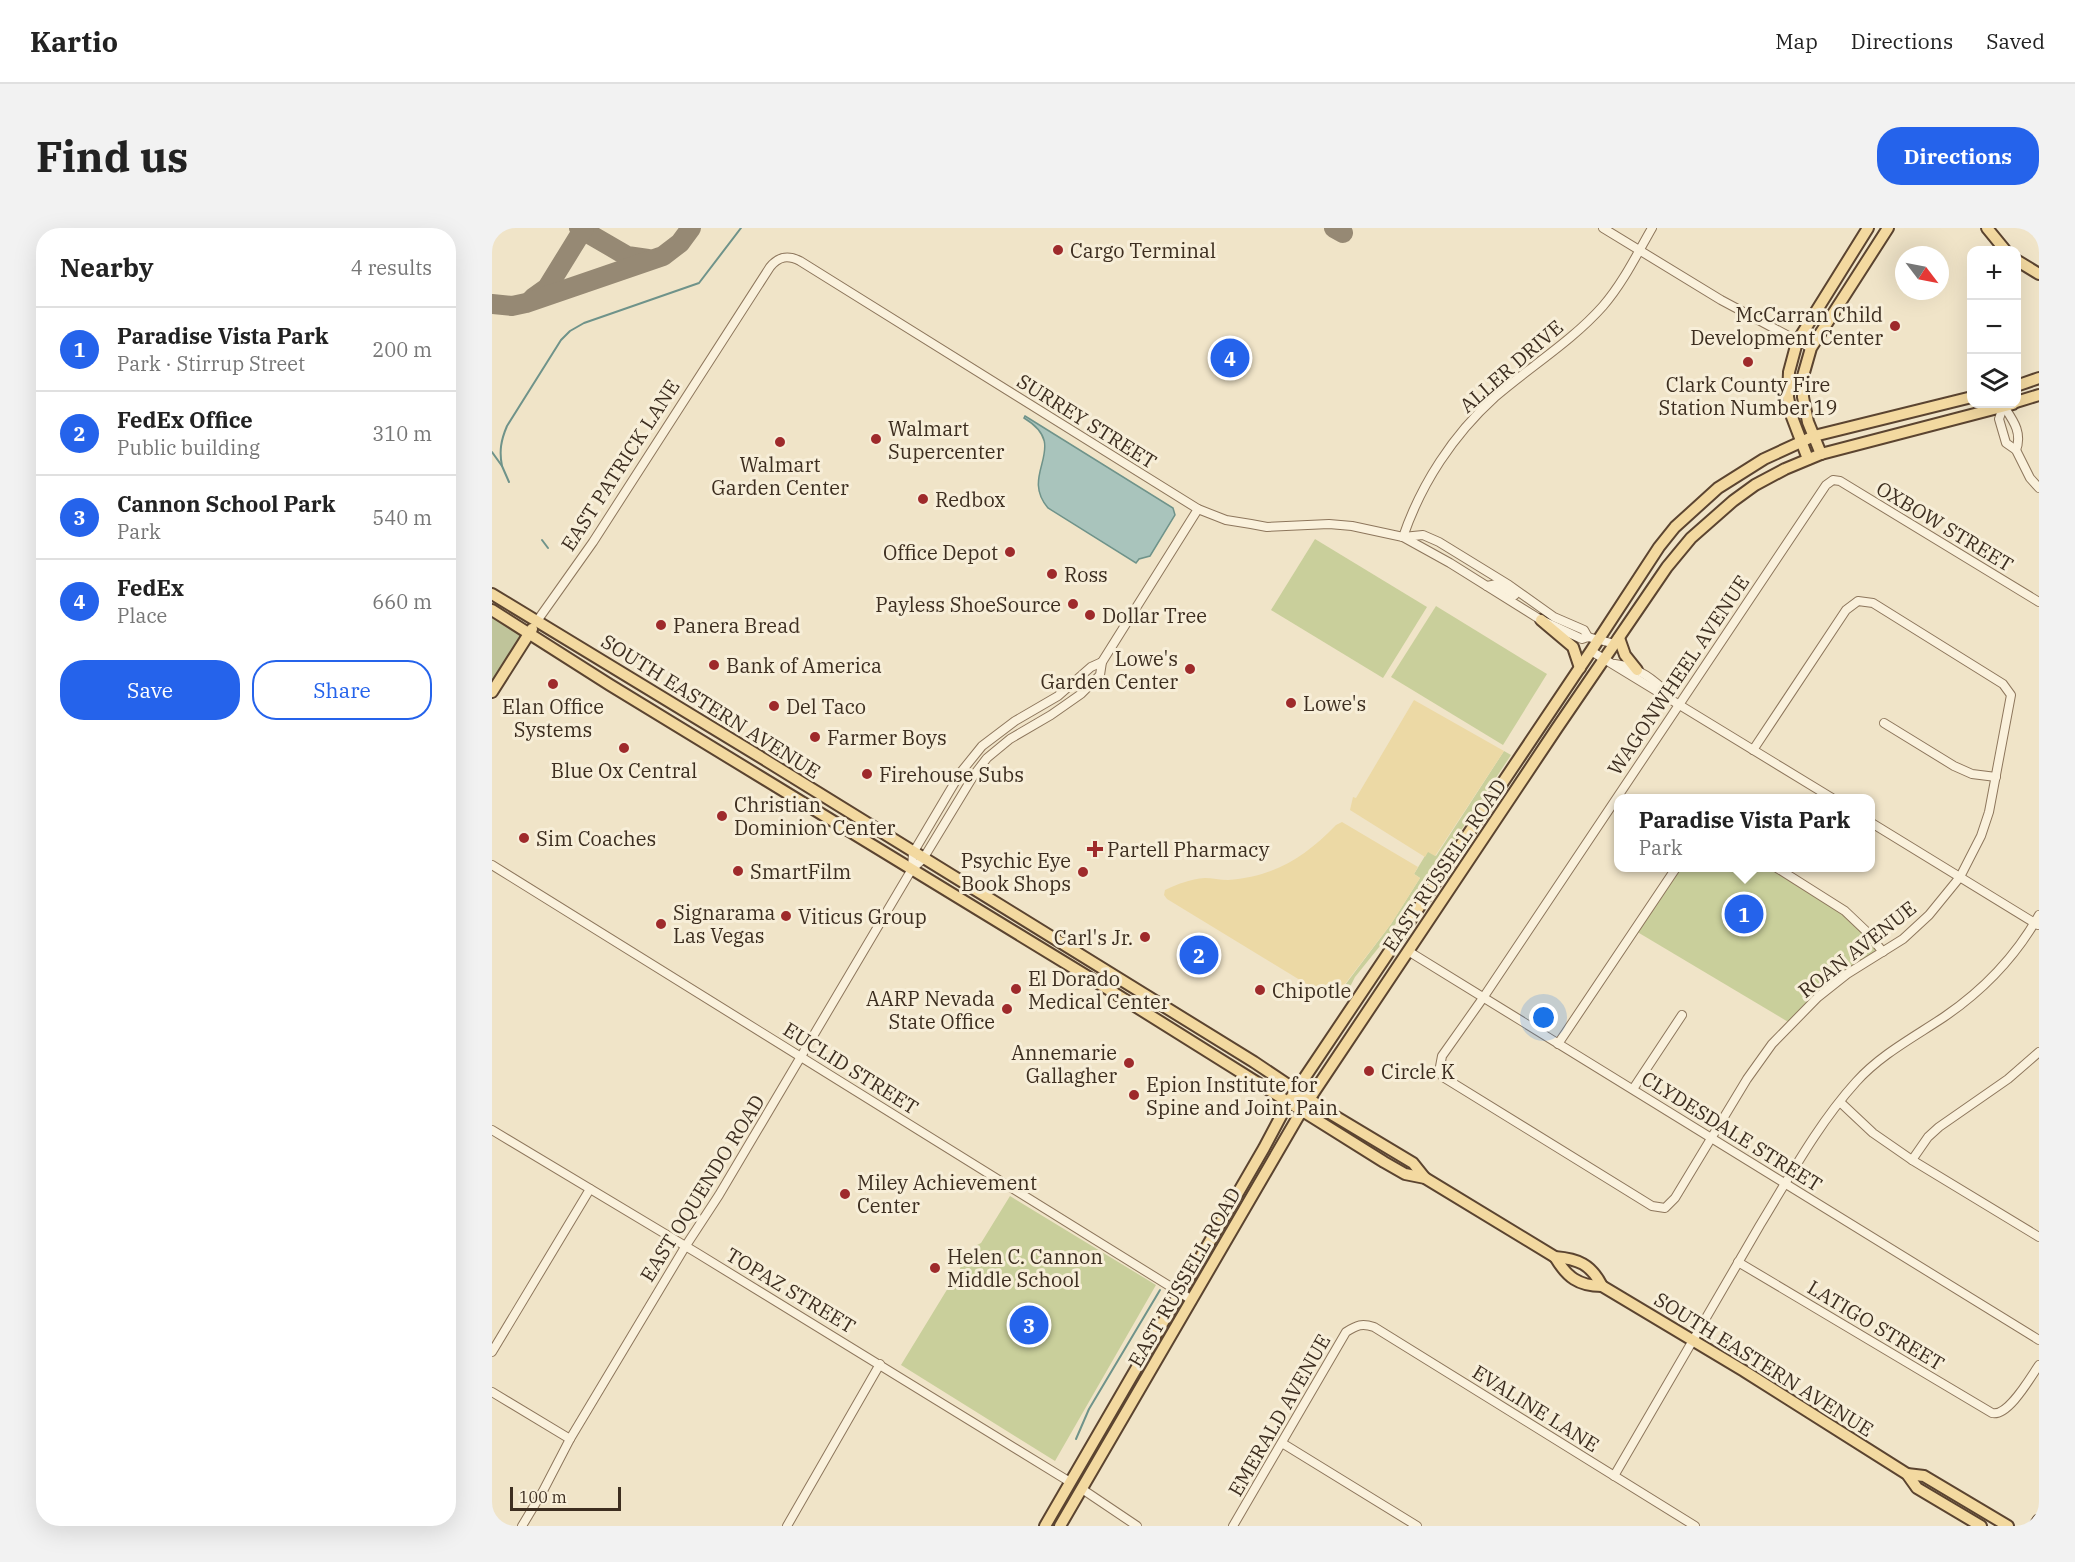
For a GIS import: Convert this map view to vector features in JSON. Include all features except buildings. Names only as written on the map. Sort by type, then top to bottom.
[{"type":"main road","points":[[1808,459],[1792,417],[1788,397],[1789,372],[1797,342],[1868,228]]},
{"type":"main road","points":[[1821,454],[1803,397],[1803,376],[1811,348],[1888,228]]},
{"type":"main road","points":[[1987,228],[2002,246]]},
{"type":"main road","points":[[2021,263],[2039,274]]},
{"type":"main road","points":[[2021,384],[2039,378]]},
{"type":"main road","name":"EAST RUSSELL ROAD","points":[[2021,400],[2039,395]]},
{"type":"main road","name":"EAST RUSSELL ROAD","points":[[1045,1526],[1289,1101],[1592,651],[1594,638],[1659,547],[1692,510],[1743,471],[1774,453],[1814,436],[1967,398]]},
{"type":"main road","name":"EAST RUSSELL ROAD","points":[[1060,1526],[1302,1110],[1667,567],[1705,524],[1733,501],[1755,485],[1808,459],[1994,408]]},
{"type":"main road","name":"SOUTH EASTERN AVENUE","points":[[492,594],[1254,1062],[1413,1163],[1425,1178]]},
{"type":"main road","name":"SOUTH EASTERN AVENUE","points":[[492,610],[1405,1174],[1425,1178],[1555,1257],[1572,1258],[1595,1272],[1602,1286]]},
{"type":"main road","points":[[1541,620],[1574,647],[1580,668]]},
{"type":"main road","name":"EAST PATRICK LANE","points":[[492,692],[537,621]]},
{"type":"main road","points":[[1617,641],[1637,669]]},
{"type":"main road","points":[[1442,873],[1454,881]]},
{"type":"main road","points":[[1095,981],[1100,967]]},
{"type":"main road","name":"SOUTH EASTERN AVENUE","points":[[1555,1257],[1564,1273],[1587,1286],[1602,1286],[1756,1378],[1907,1474],[1917,1488],[1981,1526]]},
{"type":"main road","points":[[1196,1265],[1208,1272]]},
{"type":"main road","name":"SOUTH EASTERN AVENUE","points":[[1907,1474],[1924,1476],[2008,1526]]},
{"type":"main road","points":[[1056,1526],[1072,1491],[1070,1482]]},
{"type":"main road","points":[[2035,1526],[2039,1520]]},
{"type":"street","points":[[1603,228],[1721,300],[1811,348]]},
{"type":"street","name":"ALLER DRIVE","points":[[1403,537],[1408,521],[1433,473],[1450,447],[1495,398],[1551,354],[1590,319],[1616,288],[1652,228]]},
{"type":"street","name":"SURREY STREET","points":[[779,258],[793,257],[800,261],[1198,509],[1226,519],[1251,524],[1267,526],[1329,524],[1352,526],[1403,537],[1450,563],[1541,620],[1582,639],[1617,641]]},
{"type":"street","name":"EAST PATRICK LANE","points":[[537,621],[593,542],[699,375],[770,267],[779,258]]},
{"type":"street","points":[[2006,408],[1999,419],[2006,443],[2016,450],[2030,478],[2039,488]]},
{"type":"street","points":[[2010,408],[2019,440],[2016,450]]},
{"type":"street","name":"OXBOW STREET","points":[[1833,480],[1840,481],[2039,603]]},
{"type":"street","name":"WAGONWHEEL AVENUE","points":[[1618,794],[1821,489],[1833,480]]},
{"type":"street","name":"EAST OQUENDO ROAD","points":[[522,1526],[570,1439],[802,1058],[824,1016],[912,869],[923,859],[974,775],[987,758],[1010,739],[1072,701],[1100,675],[1102,662],[1198,509]]},
{"type":"street","name":"SURREY STREET","points":[[1403,537],[1423,535],[1439,542],[1509,585],[1532,603],[1584,630],[1594,638]]},
{"type":"street","points":[[1487,586],[1497,584],[1532,603]]},
{"type":"street","name":"ROAN AVENUE","points":[[1665,1208],[1675,1198],[1710,1137],[1772,1044],[1801,1013],[1847,975],[1903,939],[1929,915],[1959,877],[1981,836],[1989,812],[2011,699],[2009,692],[1996,680],[1873,603],[1858,601],[1846,610],[1753,750]]},
{"type":"street","points":[[1592,651],[1825,794]]},
{"type":"street","name":"EAST OQUENDO ROAD","points":[[912,869],[913,853],[961,772],[982,746],[1015,722],[1058,696],[1091,666],[1102,662]]},
{"type":"street","points":[[1614,664],[1637,669],[1654,680],[1678,703]]},
{"type":"street","points":[[1884,723],[1954,766],[1972,774],[1996,777]]},
{"type":"street","name":"WAGONWHEEL AVENUE","points":[[1614,800],[1442,1056],[1439,1072],[1443,1077],[1652,1206],[1665,1208]]},
{"type":"street","points":[[1614,1476],[1785,1184],[1816,1134],[1840,1102],[1857,1080],[1890,1052],[1946,1015],[1987,982],[2038,921],[1959,877],[1875,825]]},
{"type":"street","name":"EUCLID STREET","points":[[492,865],[1192,1300]]},
{"type":"street","points":[[1558,1044],[1673,872]]},
{"type":"street","points":[[1786,872],[1845,911],[1883,952]]},
{"type":"street","name":"CLYDESDALE STREET","points":[[1408,951],[2039,1340]]},
{"type":"street","points":[[1633,1089],[1682,1016]]},
{"type":"street","points":[[1912,1160],[1928,1137],[1939,1127],[2008,1079],[2039,1052]]},
{"type":"street","points":[[1840,1102],[1873,1133],[1912,1160],[2039,1237]]},
{"type":"street","name":"TOPAZ STREET","points":[[492,1130],[1070,1482]]},
{"type":"street","points":[[492,1352],[590,1189]]},
{"type":"street","name":"LATIGO STREET","points":[[1738,1262],[1983,1409],[1997,1414],[2009,1406],[2039,1365]]},
{"type":"street","name":"EMERALD AVENUE","points":[[1233,1526],[1346,1332],[1358,1324]]},
{"type":"street","name":"EVALINE LANE","points":[[1358,1324],[1374,1327],[1695,1526]]},
{"type":"street","points":[[788,1526],[880,1365]]},
{"type":"street","points":[[492,1392],[570,1439]]},
{"type":"street","points":[[1282,1443],[1417,1526]]},
{"type":"street","points":[[1082,1489],[1137,1526]]},
{"type":"green space","points":[[1315,539],[1427,607],[1383,678],[1271,610]]},
{"type":"green space","points":[[1436,606],[1547,674],[1503,745],[1391,677]]},
{"type":"green space","points":[[492,613],[529,634],[492,692]]},
{"type":"green space","points":[[1504,751],[1511,755],[1424,886],[1414,893],[1388,936],[1340,1000],[1329,996],[1333,990],[1339,993],[1391,924],[1420,878],[1414,874],[1428,851],[1436,856]]},
{"type":"green space","points":[[1673,872],[1780,872],[1827,901],[1860,927],[1878,954],[1790,1023],[1634,930]]},
{"type":"green space","points":[[1010,1196],[1156,1285],[1055,1461],[901,1365],[973,1247],[981,1243]]},
{"type":"sand","points":[[1414,700],[1504,751],[1435,856],[1428,852],[1425,857],[1350,810],[1353,797],[1356,798]]},
{"type":"sand","points":[[1342,822],[1418,867],[1414,874],[1420,878],[1391,924],[1338,993],[1333,990],[1329,996],[1313,988],[1167,899],[1164,895],[1165,890],[1194,879],[1228,880],[1260,875],[1274,870],[1313,847]]},
{"type":"water","points":[[1025,416],[1173,508],[1175,515],[1150,556],[1139,559],[1136,563],[1048,508],[1040,495],[1038,483],[1045,450],[1044,439],[1038,429],[1024,418]]},
{"type":"waterway","points":[[502,466],[501,446],[507,426],[561,340],[570,331],[584,323],[699,283],[741,228]]},
{"type":"waterway","points":[[492,452],[509,482]]},
{"type":"waterway","points":[[542,540],[548,548]]},
{"type":"waterway","points":[[1076,1439],[1089,1409],[1160,1290]]},
{"type":"taxiway","points":[[579,228],[627,256],[648,259]]},
{"type":"taxiway","points":[[533,298],[547,288],[584,228]]},
{"type":"taxiway","points":[[492,304],[512,306],[526,303],[663,256],[680,243],[691,228]]},
{"type":"taxiway","points":[[1334,228],[1343,233]]},
{"type":"place","name":"Cargo Terminal","points":[[1058,250]]},
{"type":"place","name":"McCarran Child Development Center","points":[[1895,326]]},
{"type":"place","name":"FedEx","points":[[1230,358]]},
{"type":"place","name":"Clark County Fire Station Number 19","points":[[1748,362]]},
{"type":"place","name":"Walmart Supercenter","points":[[876,439]]},
{"type":"place","name":"Walmart Garden Center","points":[[780,442]]},
{"type":"place","name":"Redbox","points":[[923,499]]},
{"type":"place","name":"Office Depot","points":[[1010,552]]},
{"type":"place","name":"Ross","points":[[1052,574]]},
{"type":"place","name":"Payless ShoeSource","points":[[1073,604]]},
{"type":"place","name":"Dollar Tree","points":[[1090,615]]},
{"type":"place","name":"Panera Bread","points":[[661,625]]},
{"type":"place","name":"Bank of America","points":[[714,665]]},
{"type":"place","name":"Lowe's Garden Center","points":[[1190,669]]},
{"type":"place","name":"Elan Office Systems","points":[[553,684]]},
{"type":"place","name":"Lowe's","points":[[1291,703]]},
{"type":"place","name":"Del Taco","points":[[774,706]]},
{"type":"place","name":"Farmer Boys","points":[[815,737]]},
{"type":"place","name":"Blue Ox Central","points":[[624,748]]},
{"type":"place","name":"Firehouse Subs","points":[[867,774]]},
{"type":"place","name":"Christian Dominion Center","points":[[722,816]]},
{"type":"place","name":"Sim Coaches","points":[[524,838]]},
{"type":"place","name":"Partell Pharmacy","points":[[1095,849]]},
{"type":"place","name":"SmartFilm","points":[[738,871]]},
{"type":"place","name":"Psychic Eye Book Shops","points":[[1083,872]]},
{"type":"place","name":"Paradise Vista Park","points":[[1744,914]]},
{"type":"place","name":"Viticus Group","points":[[786,916]]},
{"type":"place","name":"Signarama Las Vegas","points":[[661,924]]},
{"type":"place","name":"Carl's Jr.","points":[[1145,937]]},
{"type":"place","name":"FedEx Office","points":[[1199,955]]},
{"type":"place","name":"El Dorado Medical Center","points":[[1016,989]]},
{"type":"place","name":"Chipotle","points":[[1260,990]]},
{"type":"place","name":"AARP Nevada State Office","points":[[1007,1009]]},
{"type":"place","name":"Annemarie Gallagher","points":[[1129,1063]]},
{"type":"place","name":"Circle K","points":[[1369,1071]]},
{"type":"place","name":"Epion Institute for Spine and Joint Pain","points":[[1134,1095]]},
{"type":"place","name":"Miley Achievement Center","points":[[845,1194]]},
{"type":"place","name":"Helen C. Cannon Middle School","points":[[935,1268]]},
{"type":"place","name":"Cannon School Park","points":[[1029,1325]]}]
